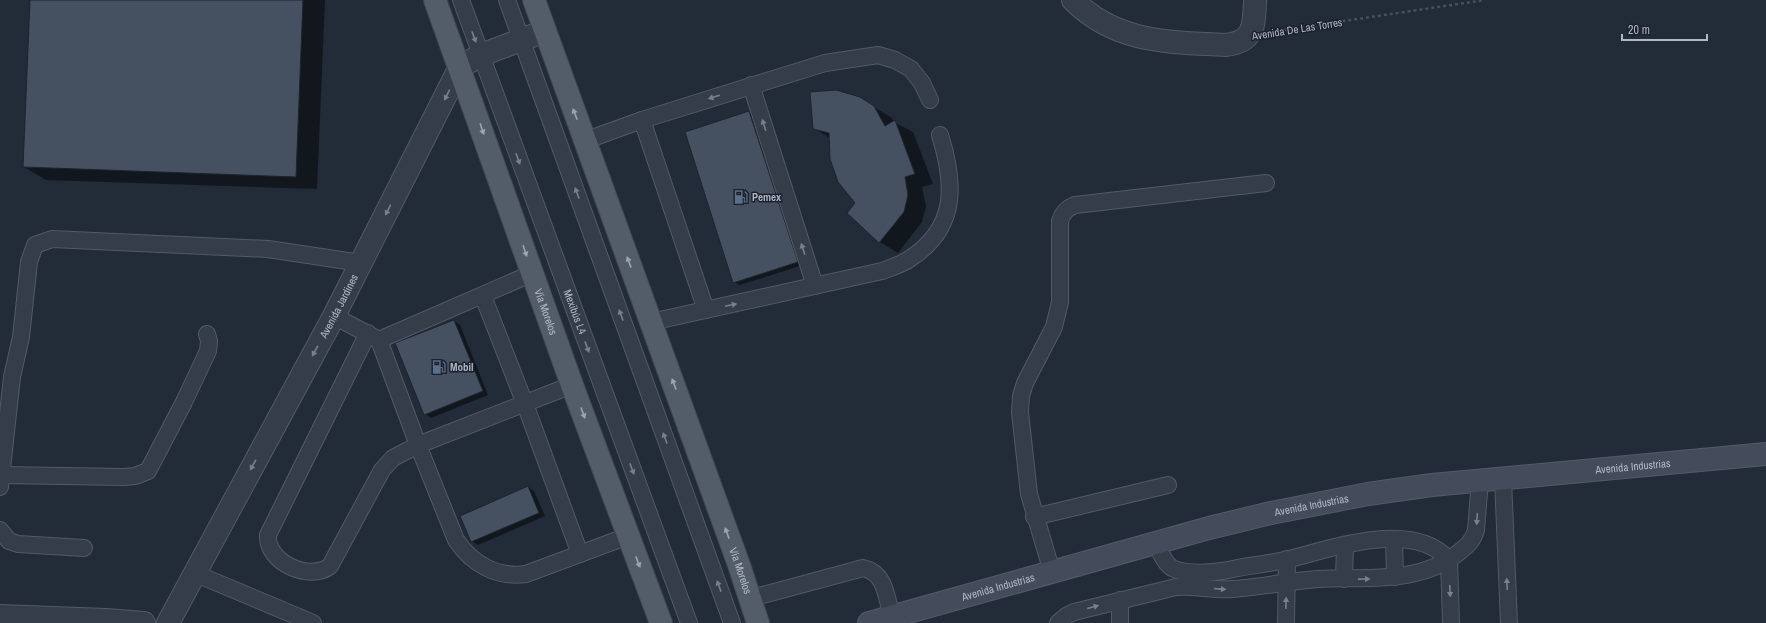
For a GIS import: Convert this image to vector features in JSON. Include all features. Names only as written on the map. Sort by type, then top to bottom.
[{"type":"main road","name":"Vía Morelos","points":[[435,0],[572,385],[661,623]]},
{"type":"main road","name":"Vía Morelos","points":[[534,0],[584,141],[652,322],[739,565],[748,599],[758,623]]},
{"type":"main road","name":"Avenida Industrias","points":[[869,623],[1156,543],[1271,513],[1368,494],[1480,480],[1766,454]]},
{"type":"street","name":"Avenida De Las Torres","points":[[1074,0],[1098,21],[1120,32],[1150,40],[1225,45],[1235,44],[1249,35]]},
{"type":"street","points":[[1249,35],[1254,22],[1255,0]]},
{"type":"street","points":[[460,67],[481,55],[545,31]]},
{"type":"street","name":"Avenida Jardines","points":[[168,623],[334,316],[460,67]]},
{"type":"street","points":[[0,616],[144,623]]},
{"type":"lane","name":"Mexibús L4","points":[[461,0],[689,623]]},
{"type":"lane","points":[[507,0],[732,623]]},
{"type":"lane","points":[[584,141],[642,120],[825,63],[878,55],[895,60],[911,69],[922,83],[930,100]]},
{"type":"lane","points":[[751,85],[815,286]]},
{"type":"lane","points":[[642,120],[706,310]]},
{"type":"lane","points":[[652,322],[882,271],[906,261],[927,246],[941,228],[948,206],[951,187],[949,163],[940,135]]},
{"type":"lane","points":[[1052,572],[1034,517],[1029,494],[1020,412],[1021,396],[1025,383],[1054,327],[1058,315],[1060,302],[1060,221],[1062,214],[1069,207],[1075,205],[1266,183]]},
{"type":"lane","points":[[208,334],[208,350],[184,402],[148,471],[135,476],[124,477],[1,481],[12,377],[21,337],[29,262],[35,245],[42,241],[52,239],[268,249],[361,263]]},
{"type":"lane","points":[[533,274],[483,296],[374,336],[268,535],[268,542],[274,555],[280,560],[303,570],[312,572],[325,569],[334,561],[385,465],[393,458],[418,445],[572,385]]},
{"type":"lane","points":[[483,296],[525,404],[580,554]]},
{"type":"lane","points":[[334,316],[374,336],[456,540],[464,552],[473,560],[502,574],[514,576],[526,574],[628,536]]},
{"type":"lane","points":[[1503,479],[1509,623]]},
{"type":"lane","points":[[1059,622],[1074,612],[1176,587],[1189,586],[1233,589],[1286,582],[1344,578],[1395,577],[1432,568],[1449,560],[1467,546],[1474,536],[1476,530],[1480,480]]},
{"type":"lane","points":[[1034,517],[1168,485]]},
{"type":"lane","points":[[0,530],[9,541],[18,544],[84,548]]},
{"type":"lane","points":[[1156,543],[1165,560],[1172,568],[1212,573],[1287,559],[1366,540],[1394,539],[1426,544],[1440,552],[1449,560],[1451,623]]},
{"type":"lane","points":[[1394,539],[1395,577]]},
{"type":"lane","points":[[1344,545],[1344,578]]},
{"type":"lane","points":[[1286,623],[1287,559]]},
{"type":"lane","points":[[748,599],[863,568],[872,570],[881,578],[892,617]]},
{"type":"lane","points":[[194,573],[314,623]]},
{"type":"lane","points":[[1120,600],[1120,623]]},
{"type":"path","name":"Avenida De Las Torres","points":[[1249,35],[1486,0]]},
{"type":"building","points":[[30,0],[303,0],[296,177],[23,167]]},
{"type":"building","points":[[836,90],[860,97],[874,106],[885,126],[895,120],[915,174],[905,177],[908,195],[904,212],[879,243],[847,213],[855,203],[838,182],[830,159],[829,133],[813,129],[810,92]]},
{"type":"building","name":"Pemex","points":[[749,111],[798,262],[733,283],[685,132]]},
{"type":"building","name":"Mobil","points":[[454,320],[483,391],[424,415],[395,343]]},
{"type":"building","points":[[528,486],[539,513],[471,542],[460,516]]},
{"type":"place","name":"Pemex","points":[[741,197]]},
{"type":"place","name":"Mobil","points":[[439,367]]}]
